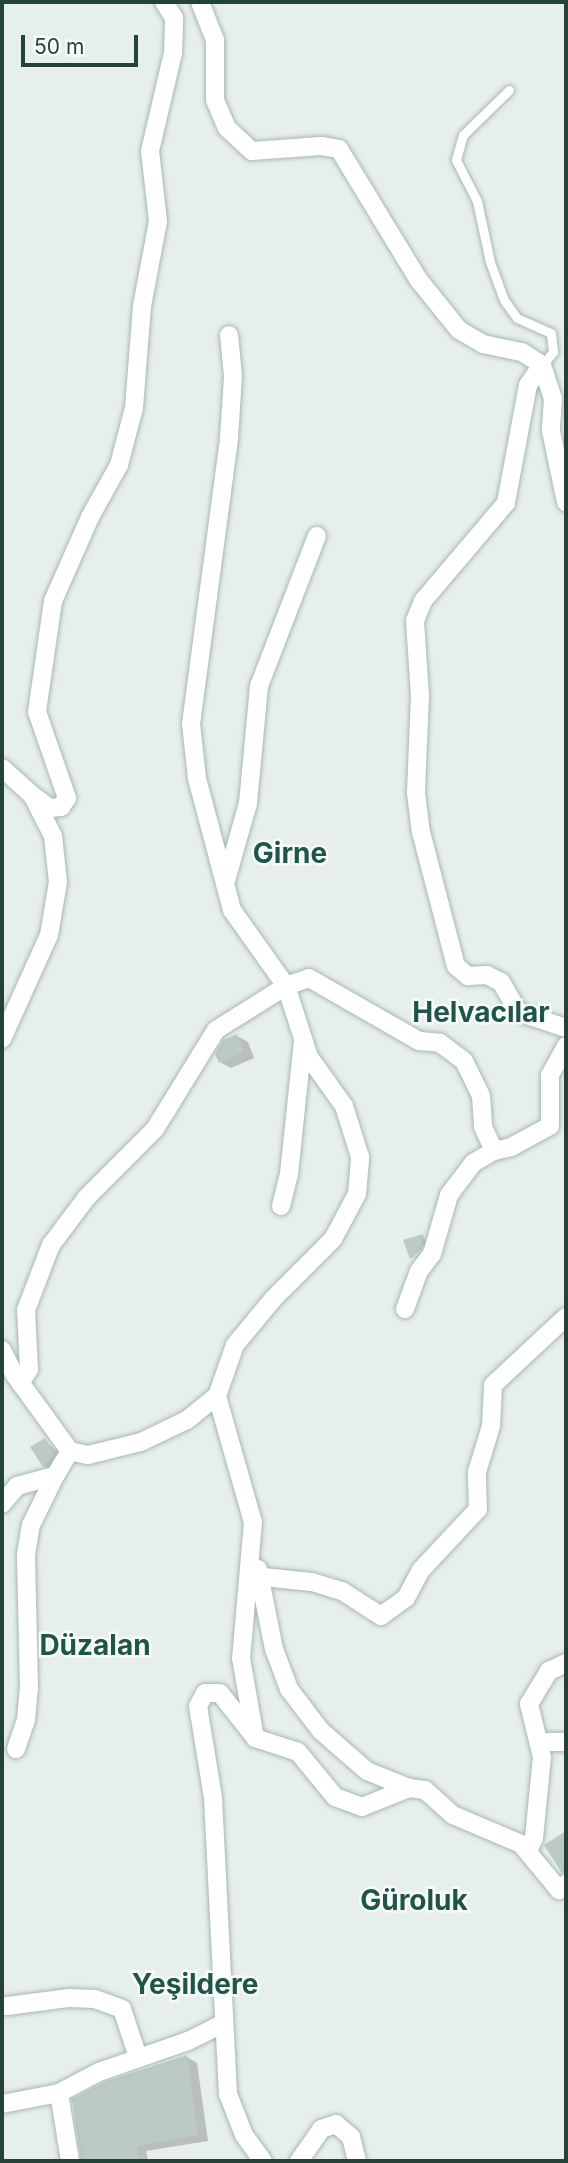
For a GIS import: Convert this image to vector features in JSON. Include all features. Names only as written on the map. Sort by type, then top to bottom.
[{"type":"street","points":[[2,768],[50,808],[61,807],[67,798],[37,712],[53,601],[90,517],[119,465],[134,408],[142,306],[158,221],[150,151],[173,53],[174,18],[164,2]]},
{"type":"street","points":[[200,2],[215,40],[215,100],[227,128],[252,151],[321,145],[339,149],[418,279],[459,330],[483,344],[522,352],[542,365],[554,399],[551,431],[566,502]]},
{"type":"street","points":[[2,1350],[20,1382],[71,1451],[88,1455],[141,1442],[187,1420],[217,1396],[235,1346],[273,1299],[333,1239],[357,1194],[360,1157],[344,1106],[309,1057],[286,986],[232,910],[197,778],[191,724],[229,438],[233,376],[229,334]]},
{"type":"street","points":[[542,365],[528,385],[506,503],[423,601],[415,621],[420,696],[416,793],[421,832],[456,966],[468,976],[487,975],[501,982],[518,1012],[566,1028]]},
{"type":"street","points":[[225,884],[248,803],[259,686],[317,536]]},
{"type":"street","points":[[2,1040],[49,936],[58,882],[53,836],[32,795]]},
{"type":"street","points":[[20,1382],[29,1369],[26,1310],[51,1245],[87,1197],[155,1129],[216,1030],[286,986],[309,978],[419,1041],[440,1043],[464,1060],[481,1096],[483,1127],[494,1151]]},
{"type":"street","points":[[281,1206],[289,1174],[303,1040]]},
{"type":"street","points":[[405,1309],[419,1271],[432,1254],[449,1195],[474,1163],[550,1126],[550,1075],[566,1046]]},
{"type":"street","points":[[263,1577],[312,1582],[342,1591],[381,1616],[407,1598],[421,1570],[478,1509],[477,1472],[491,1426],[493,1385],[566,1317]]},
{"type":"street","points":[[217,1396],[253,1522],[241,1658],[255,1738]]},
{"type":"street","points":[[16,1749],[26,1720],[29,1688],[26,1555],[31,1525],[55,1476],[71,1451]]},
{"type":"street","points":[[2,1504],[18,1486],[55,1476]]},
{"type":"street","points":[[250,1558],[263,1577],[274,1649],[289,1689],[321,1731],[367,1771],[409,1788],[425,1790],[453,1815],[528,1851],[559,1890],[566,1884]]},
{"type":"street","points":[[528,1851],[537,1811],[542,1757],[529,1704],[549,1671],[566,1662]]},
{"type":"street","points":[[263,2161],[244,2135],[229,2094],[213,1798],[198,1706],[205,1693],[220,1693],[255,1738],[298,1752],[335,1797],[362,1807],[409,1788]]},
{"type":"street","points":[[538,1742],[566,1742]]},
{"type":"street","points":[[7,2006],[69,1998],[104,2003],[122,2010],[138,2057]]},
{"type":"street","points":[[2,2104],[59,2093],[138,2057],[224,2023]]},
{"type":"street","points":[[59,2093],[69,2161]]},
{"type":"street","points":[[299,2161],[321,2129],[336,2124],[351,2137],[357,2161]]},
{"type":"lane","points":[[509,90],[463,135],[456,160],[477,201],[489,262],[504,300],[517,318],[551,333],[553,352],[542,365]]},
{"type":"building","points":[[237,1034],[244,1052],[219,1063],[215,1054],[223,1040]]},
{"type":"building","points":[[423,1234],[422,1249],[410,1259],[403,1240]]},
{"type":"building","points":[[45,1438],[55,1454],[43,1467],[30,1447]]},
{"type":"building","points":[[566,1831],[566,1873],[562,1873],[544,1845]]},
{"type":"building","points":[[187,2055],[198,2135],[137,2146],[139,2161],[81,2161],[72,2099],[104,2082]]},
{"type":"district","name":"Girne","points":[[290,853]]},
{"type":"district","name":"Helvacılar","points":[[481,1012]]},
{"type":"district","name":"Düzalan","points":[[95,1645]]},
{"type":"district","name":"Güroluk","points":[[414,1900]]},
{"type":"district","name":"Yeşildere","points":[[195,1984]]}]
